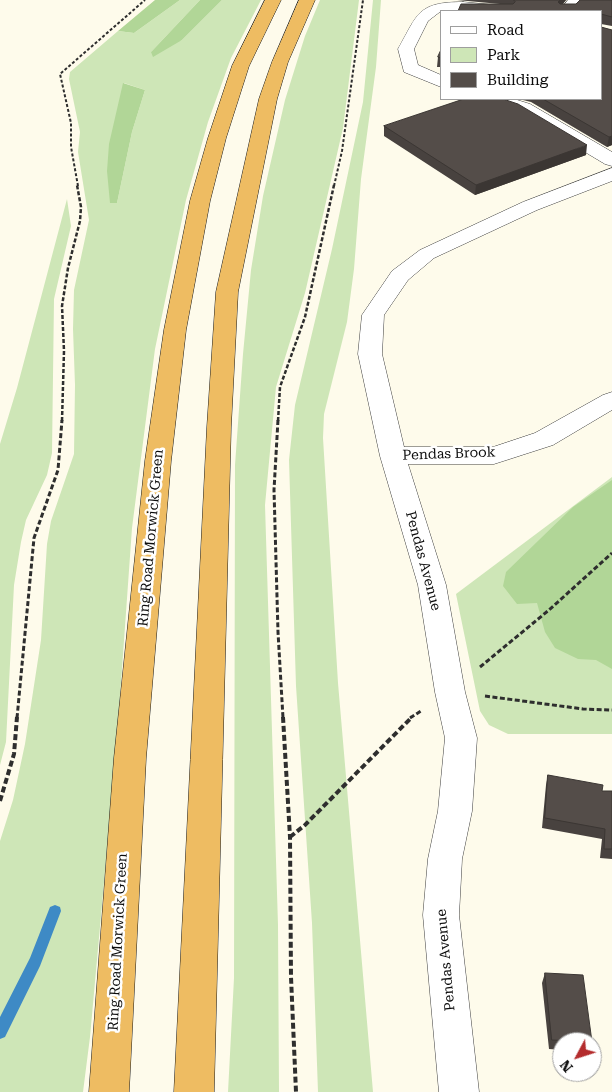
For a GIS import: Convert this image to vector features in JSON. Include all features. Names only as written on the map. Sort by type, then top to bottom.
[{"type":"highway","name":"Ring Road Morwick Green","points":[[109,1092],[127,801],[154,502],[164,408],[178,309],[198,212],[215,143],[238,73],[273,0]]},
{"type":"highway","points":[[194,1092],[219,427],[227,292],[268,99],[280,62],[308,0]]},
{"type":"street","points":[[568,10],[576,0]]},
{"type":"street","points":[[440,82],[410,68],[406,49],[425,15],[438,7],[493,10]]},
{"type":"street","points":[[501,100],[524,108],[612,160]]},
{"type":"street","name":"Pendas Avenue","points":[[459,1092],[441,915],[445,859],[456,811],[461,738],[450,692],[432,585],[393,456],[370,354],[373,314],[400,276],[427,254],[530,206],[612,174]]},
{"type":"street","name":"Pendas Brook","points":[[393,456],[494,455],[544,439],[612,400]]},
{"type":"path","points":[[0,801],[14,754],[34,538],[58,470],[62,440],[64,351],[62,306],[68,268],[80,221],[81,207],[70,148],[71,123],[60,74],[145,0]]},
{"type":"path","points":[[296,1092],[291,977],[290,837],[274,557],[274,490],[280,388],[304,317],[342,150],[363,0]]},
{"type":"path","points":[[290,837],[306,825],[410,718],[450,692],[549,610],[612,553]]},
{"type":"path","points":[[450,692],[583,709],[612,710]]},
{"type":"green space","points":[[155,0],[180,0],[134,33],[118,31]]},
{"type":"green space","points":[[180,0],[200,0],[151,52],[182,40],[222,0],[261,0],[231,58],[208,122],[186,200],[155,349],[132,528],[117,739],[90,1037],[83,1092],[0,1092],[0,841],[13,800],[25,744],[41,640],[47,544],[51,521],[74,454],[74,290],[89,220],[78,152],[80,132],[69,79],[70,72],[118,31],[134,33]],"holes":[[[124,83],[145,90],[132,132],[117,203],[111,203]]]},
{"type":"green space","points":[[200,0],[222,0],[182,40],[153,57],[151,52]]},
{"type":"green space","points":[[320,0],[359,0],[343,128],[305,293],[276,387],[265,505],[278,925],[279,1092],[228,1092],[234,978],[235,465],[243,354],[251,270],[263,196],[285,100],[305,36]]},
{"type":"green space","points":[[373,0],[381,0],[376,67],[361,179],[354,269],[347,322],[324,414],[323,438],[338,683],[373,1092],[318,1092],[312,923],[296,686],[289,460],[295,405],[332,249],[363,102]]},
{"type":"green space","points":[[123,83],[145,90],[132,132],[117,203],[110,203],[107,171],[109,144]]},
{"type":"green space","points":[[67,199],[71,226],[54,299],[52,453],[47,475],[26,520],[21,542],[14,585],[6,742],[0,765],[0,444],[17,388]]},
{"type":"green space","points":[[612,477],[612,734],[508,734],[489,725],[480,711],[456,594]]},
{"type":"green space","points":[[612,480],[612,669],[596,660],[578,659],[555,648],[545,632],[537,603],[517,604],[503,586],[506,572],[573,507]]},
{"type":"building","points":[[514,0],[560,0],[558,2],[560,4],[576,4],[580,0],[612,0],[612,17],[602,14],[602,10],[458,10],[461,4],[513,4]]},
{"type":"building","points":[[602,27],[612,30],[612,136],[609,137],[545,100],[602,100]]},
{"type":"building","points":[[461,100],[506,100],[518,104],[587,145],[476,185],[384,126]]},
{"type":"building","points":[[548,775],[603,785],[602,791],[612,791],[612,849],[604,849],[605,829],[545,818]]},
{"type":"building","points":[[545,973],[583,975],[591,1032],[552,1032],[552,1040]]},
{"type":"waterway","points":[[0,1032],[35,961],[55,911]]}]
